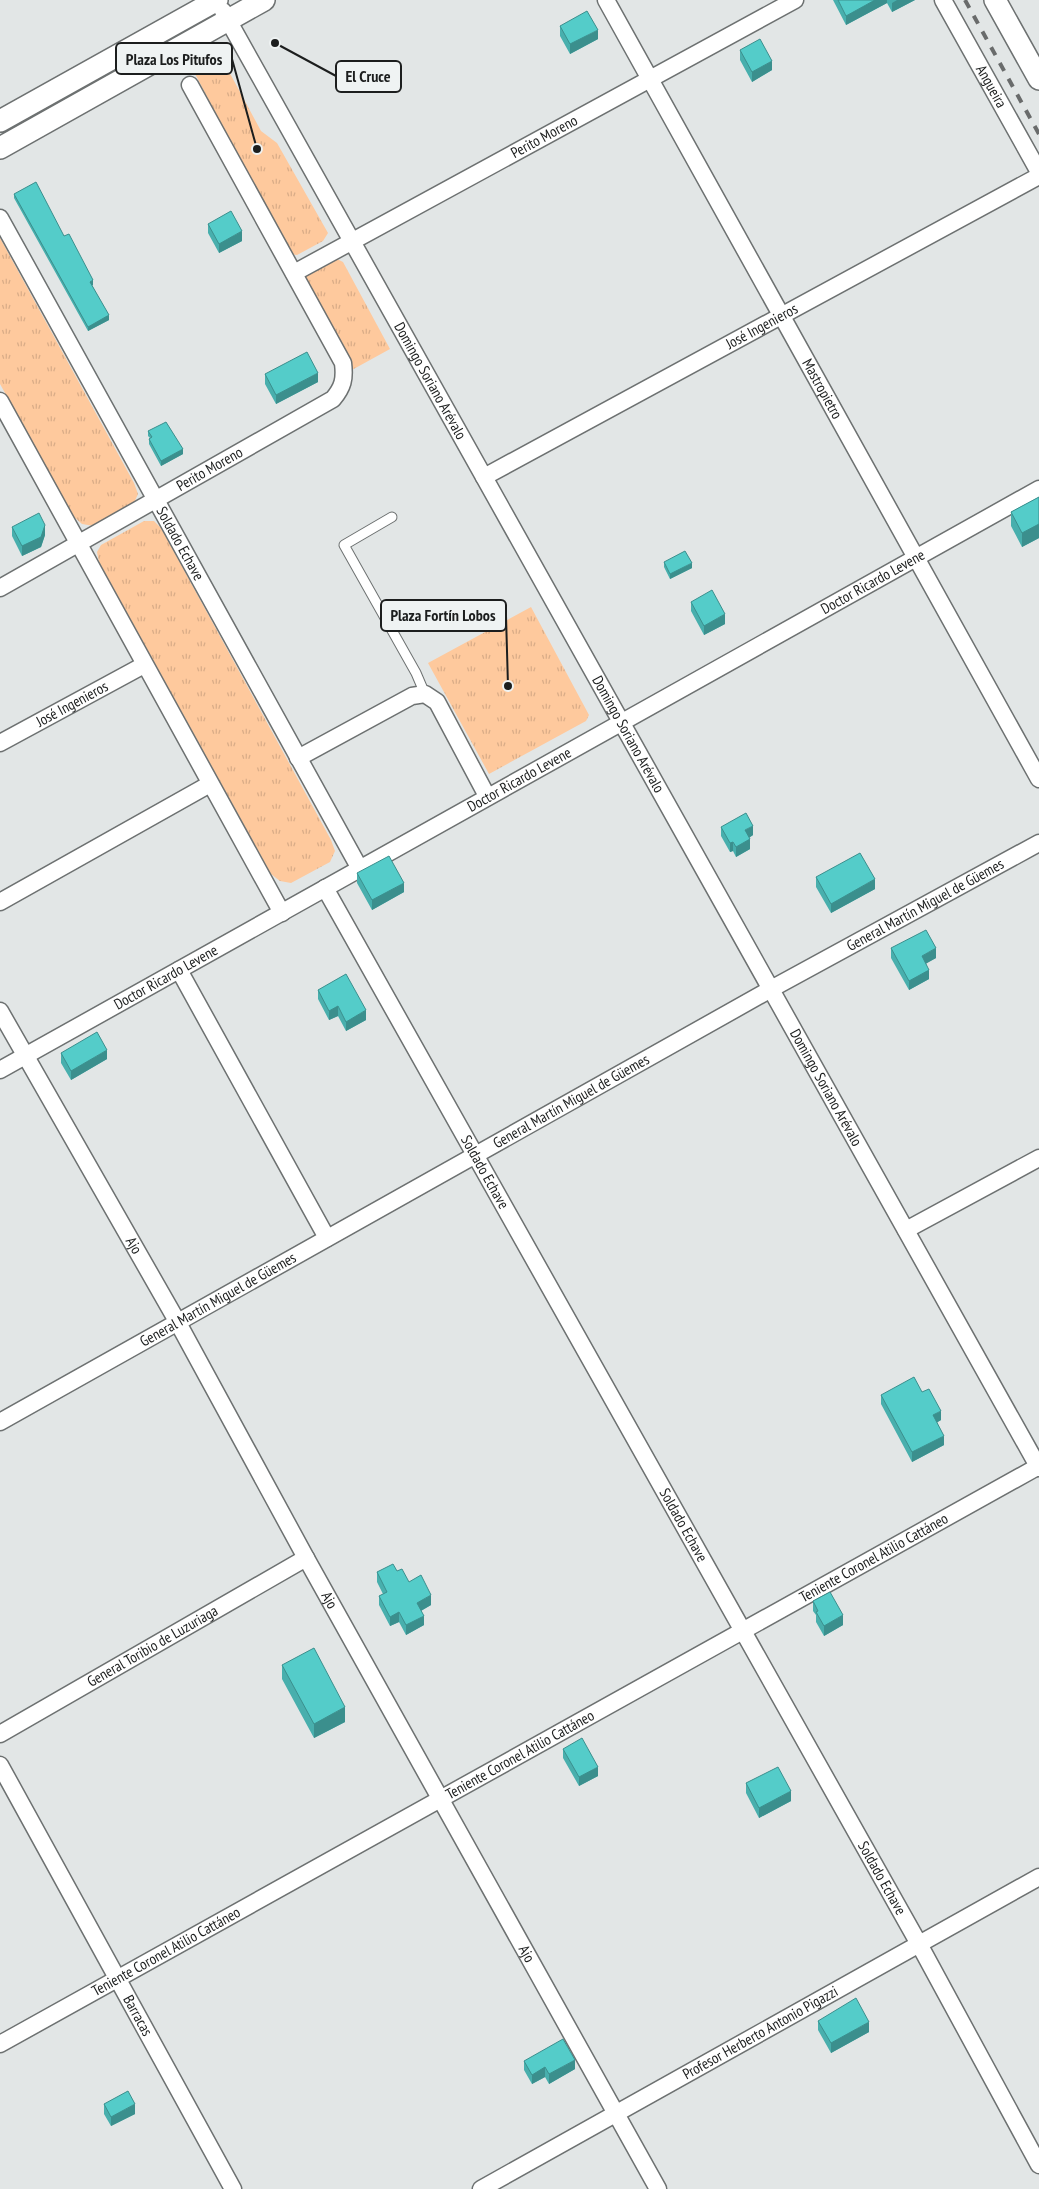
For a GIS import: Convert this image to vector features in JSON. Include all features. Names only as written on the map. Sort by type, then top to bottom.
[{"type":"street","name":"Domingo Soriano Arévalo","points":[[217,0],[1039,1467]]},
{"type":"street","points":[[0,121],[217,0]]},
{"type":"street","points":[[0,148],[264,0]]},
{"type":"street","name":"Mastropietro","points":[[606,0],[1039,779]]},
{"type":"street","name":"Perito Moreno","points":[[0,588],[333,398],[342,388],[345,376],[343,364],[294,273],[795,0]]},
{"type":"street","name":"Angueira","points":[[943,0],[1039,172]]},
{"type":"street","points":[[995,0],[1039,80]]},
{"type":"street","points":[[190,85],[294,273]]},
{"type":"street","name":"José Ingenieros","points":[[484,477],[1039,176]]},
{"type":"street","name":"Soldado Echave","points":[[0,218],[360,869]]},
{"type":"street","points":[[0,401],[282,913]]},
{"type":"street","name":"Doctor Ricardo Levene","points":[[0,1070],[1039,489]]},
{"type":"street","name":"José Ingenieros","points":[[0,743],[144,664]]},
{"type":"street","points":[[298,758],[412,696],[426,694],[437,702],[487,796]]},
{"type":"street","points":[[0,902],[210,784]]},
{"type":"street","name":"General Martín Miguel de Güemes","points":[[0,1422],[771,989],[1039,843]]},
{"type":"street","name":"Soldado Echave","points":[[325,888],[919,1944],[1039,2165]]},
{"type":"street","points":[[179,970],[327,1238]]},
{"type":"street","name":"Ajo","points":[[0,1011],[177,1321],[306,1558],[658,2189]]},
{"type":"street","points":[[906,1230],[1039,1158]]},
{"type":"street","name":"Teniente Coronel Atilio Cattáneo","points":[[0,2044],[1039,1467]]},
{"type":"street","name":"General Toribio de Luzuriaga","points":[[0,1734],[306,1558]]},
{"type":"street","name":"Barracas","points":[[0,1765],[233,2189]]},
{"type":"street","name":"Profesor Herberto Antonio Pigazzi","points":[[481,2189],[1039,1877]]},
{"type":"lane","points":[[392,517],[344,545],[426,694]]},
{"type":"green space","points":[[219,53],[261,131],[277,143],[328,233],[323,241],[297,255],[289,254],[192,68]]},
{"type":"green space","points":[[0,238],[134,483],[138,494],[133,505],[94,526],[82,524],[74,517],[0,384]]},
{"type":"green space","points":[[335,258],[343,262],[390,349],[350,371],[303,284],[306,274]]},
{"type":"green space","points":[[144,521],[154,521],[161,528],[331,840],[335,851],[330,862],[291,883],[280,881],[271,874],[99,562],[97,552],[101,545]]},
{"type":"green space","points":[[531,607],[589,715],[586,721],[489,774],[428,663]]},
{"type":"building","points":[[838,0],[875,0],[846,16]]},
{"type":"building","points":[[587,11],[598,30],[570,44],[560,26]]},
{"type":"building","points":[[760,39],[772,61],[752,72],[740,50]]},
{"type":"building","points":[[36,182],[64,236],[69,234],[93,280],[90,282],[109,315],[88,327],[14,194]]},
{"type":"building","points":[[231,211],[242,231],[219,244],[208,224]]},
{"type":"building","points":[[307,352],[318,373],[276,395],[265,374]]},
{"type":"building","points":[[166,422],[183,449],[161,461],[149,439],[152,437],[148,431]]},
{"type":"building","points":[[1039,497],[1039,524],[1022,533],[1011,512]]},
{"type":"building","points":[[39,513],[45,525],[41,537],[22,546],[12,527]]},
{"type":"building","points":[[685,551],[692,563],[670,574],[664,562]]},
{"type":"building","points":[[712,590],[725,614],[704,626],[691,602]]},
{"type":"building","points":[[746,813],[753,826],[745,830],[750,839],[736,847],[733,842],[730,843],[721,827]]},
{"type":"building","points":[[860,853],[875,879],[831,904],[816,877]]},
{"type":"building","points":[[389,856],[404,883],[372,900],[357,873]]},
{"type":"building","points":[[926,930],[936,948],[922,956],[929,970],[909,981],[891,948]]},
{"type":"building","points":[[346,974],[366,1010],[346,1022],[338,1006],[329,1011],[318,990]]},
{"type":"building","points":[[97,1032],[107,1050],[71,1071],[61,1053]]},
{"type":"building","points":[[914,1377],[922,1392],[929,1389],[941,1411],[933,1415],[944,1436],[912,1452],[881,1395]]},
{"type":"building","points":[[393,1564],[397,1571],[402,1569],[409,1582],[421,1575],[431,1595],[417,1603],[424,1616],[406,1625],[399,1612],[390,1617],[379,1596],[387,1592],[377,1572]]},
{"type":"building","points":[[830,1592],[843,1615],[824,1626],[816,1612],[818,1611],[813,1601]]},
{"type":"building","points":[[314,1648],[345,1707],[314,1724],[282,1665]]},
{"type":"building","points":[[582,1738],[598,1767],[579,1777],[563,1749]]},
{"type":"building","points":[[778,1767],[791,1791],[759,1808],[746,1783]]},
{"type":"building","points":[[856,1998],[869,2022],[831,2043],[818,2021]]},
{"type":"building","points":[[563,2039],[575,2060],[549,2074],[545,2067],[532,2075],[524,2061]]},
{"type":"building","points":[[128,2091],[135,2104],[111,2117],[104,2104]]},
{"type":"railway","points":[[965,0],[1039,134]]},
{"type":"place","name":"El Cruce","points":[[275,43]]},
{"type":"place","name":"Plaza Los Pitufos","points":[[257,149]]},
{"type":"place","name":"Plaza Fortín Lobos","points":[[508,686]]}]
